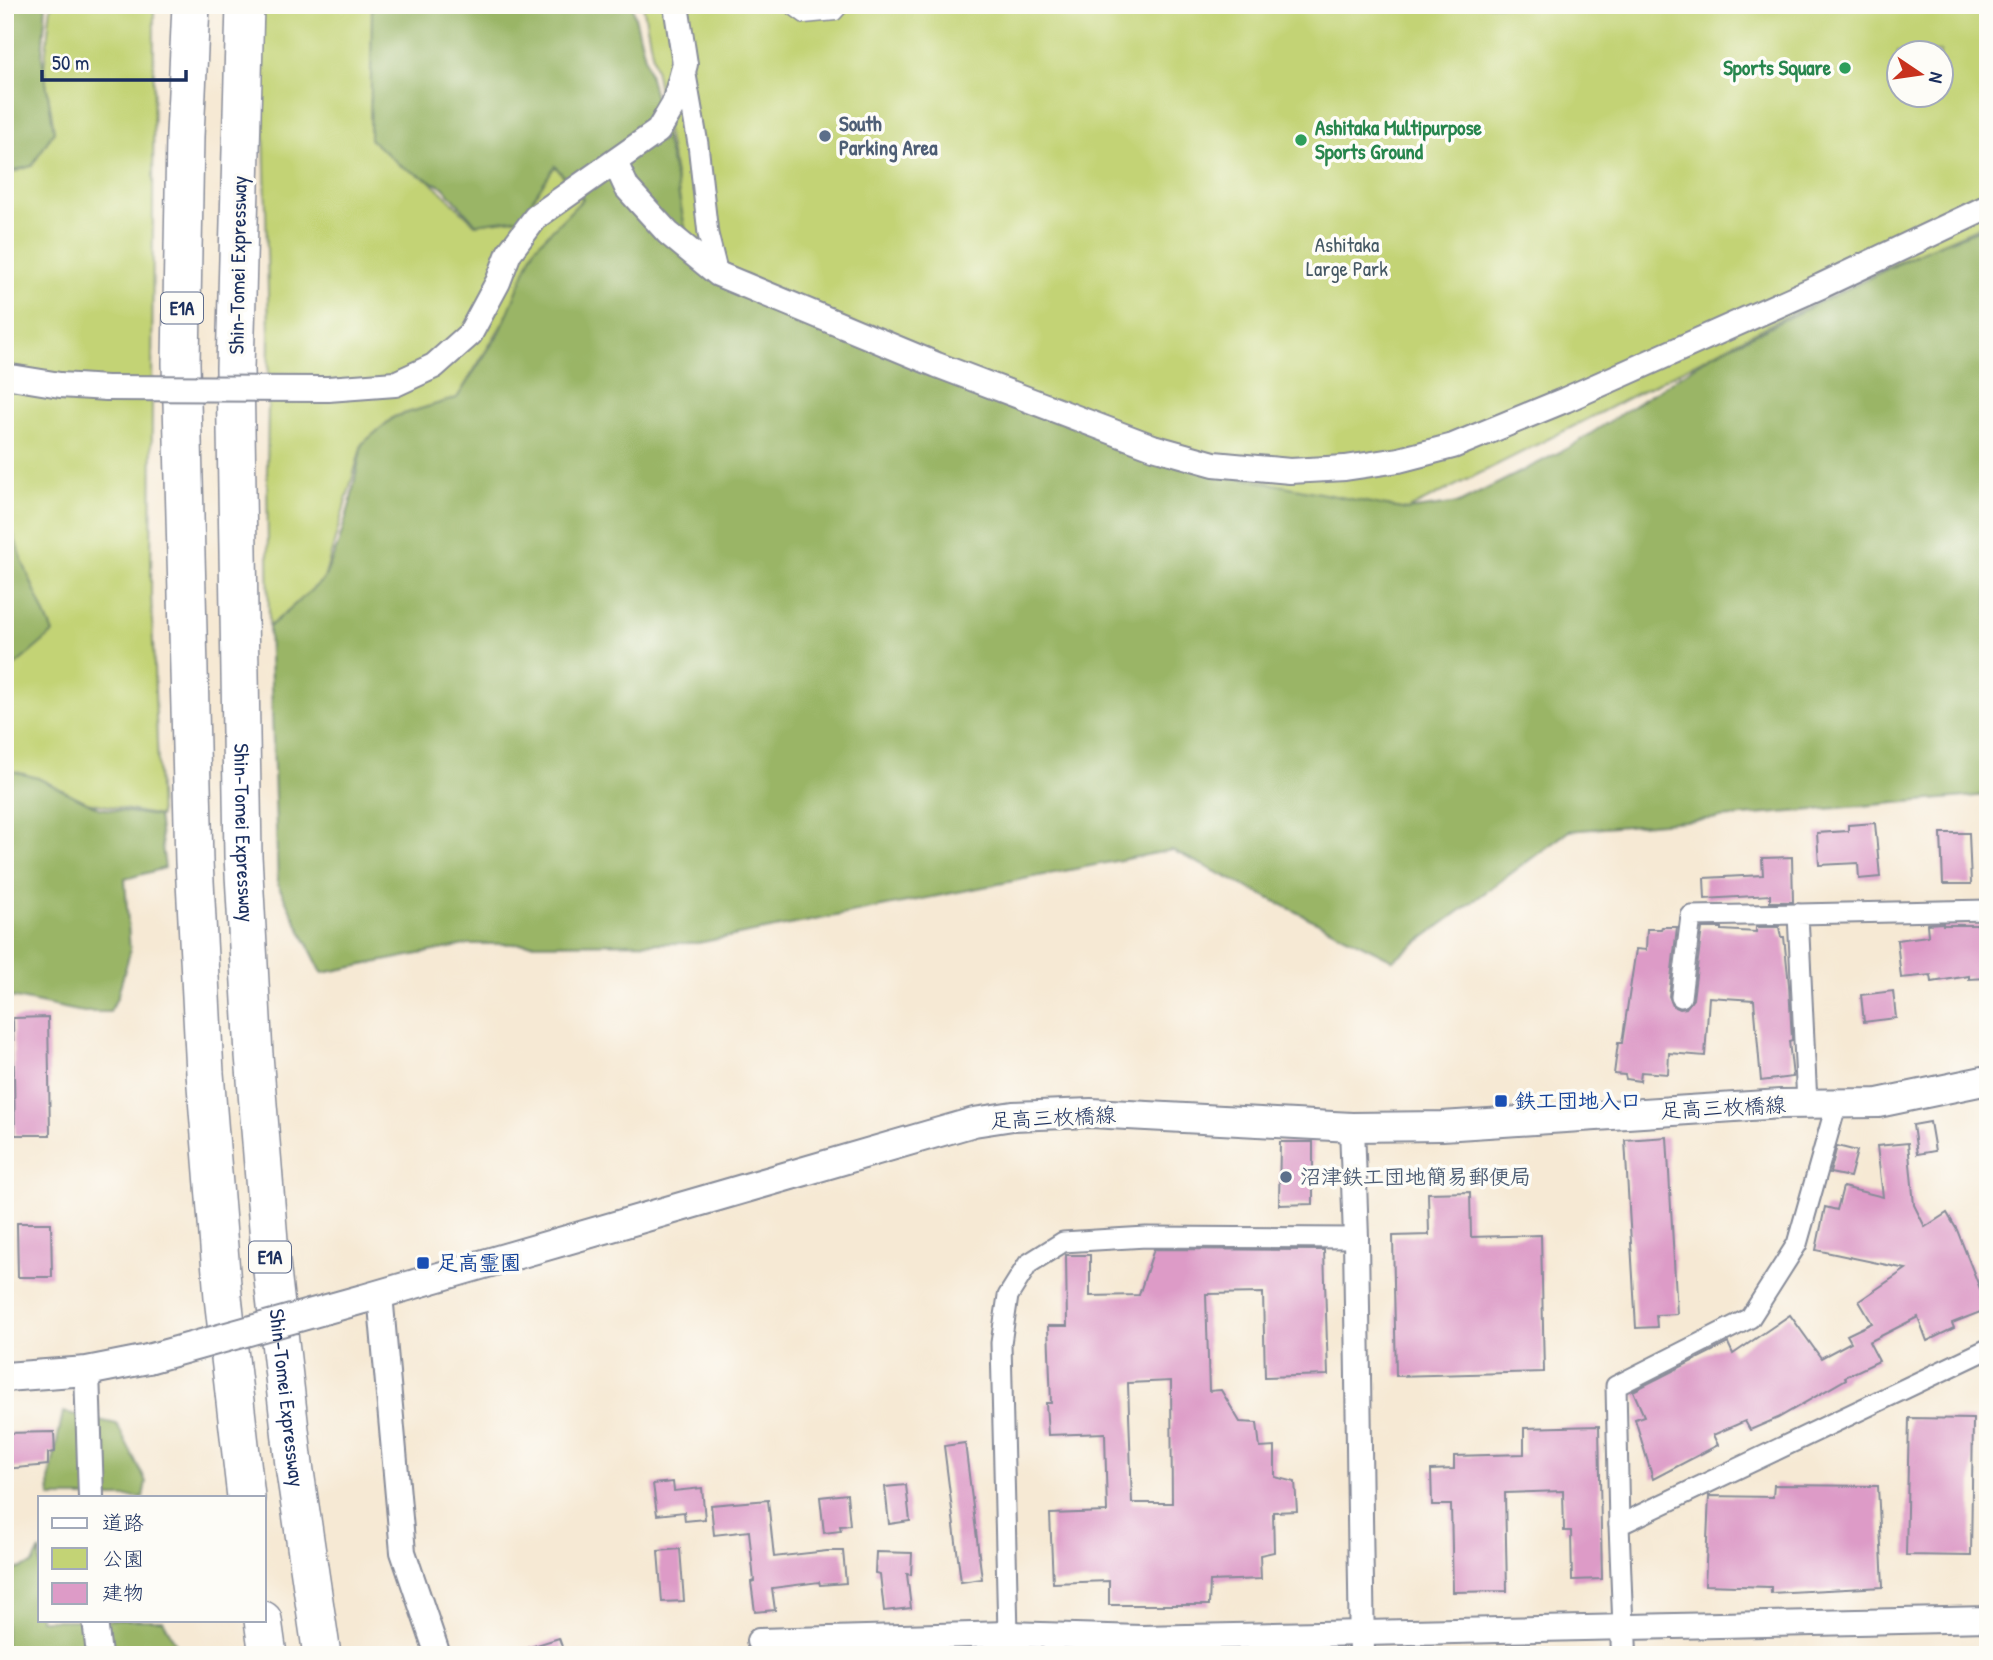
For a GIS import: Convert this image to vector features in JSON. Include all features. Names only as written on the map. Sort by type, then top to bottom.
[{"type":"highway","name":"E1A","points":[[191,5],[185,136],[181,363],[194,862],[205,1073],[223,1297],[246,1496]]},
{"type":"highway","name":"Shin-Tomei Expressway","points":[[245,5],[235,368],[243,856],[254,1055],[270,1253],[294,1465],[322,1655]]},
{"type":"highway","points":[[270,1253],[340,1655]]},
{"type":"highway","points":[[263,1622],[268,1655]]},
{"type":"main road","name":"足高三枚橋線","points":[[5,1377],[87,1371],[148,1359],[974,1122],[1013,1116],[1091,1113],[1352,1127],[1442,1126],[1612,1114],[1878,1103],[1988,1080]]},
{"type":"street","points":[[676,5],[698,144],[708,234],[718,274]]},
{"type":"street","points":[[5,376],[60,385],[107,388],[328,389],[395,384],[434,366],[470,334],[498,282],[509,253],[536,217],[658,131],[674,104],[685,64]]},
{"type":"street","points":[[615,162],[627,188],[668,233],[718,274],[937,365],[1153,447],[1214,464],[1290,471],[1345,468],[1399,460],[1453,446],[1566,400],[1821,286],[1988,207]]},
{"type":"street","points":[[1681,997],[1691,916],[1988,910]]},
{"type":"street","points":[[1624,1655],[1616,1386],[1750,1318],[1797,1244],[1834,1113],[1820,1104],[1798,914]]},
{"type":"street","points":[[1352,1127],[1362,1644]]},
{"type":"street","points":[[1008,1634],[1001,1343],[1008,1296],[1028,1264],[1063,1242],[1146,1237],[1356,1238]]},
{"type":"street","points":[[371,1296],[403,1552],[438,1655]]},
{"type":"street","points":[[1619,1525],[1988,1349]]},
{"type":"street","points":[[87,1371],[91,1496]]},
{"type":"street","points":[[761,1648],[1008,1634],[1053,1645],[1362,1644],[1623,1628],[1988,1619]]},
{"type":"street","points":[[95,1622],[99,1655]]},
{"type":"lane","points":[[786,5],[804,18],[836,15],[845,5]]},
{"type":"green space","points":[[5,5],[46,5],[42,57],[54,131],[32,166],[5,173]]},
{"type":"green space","points":[[51,5],[154,5],[151,593],[160,816],[87,802],[5,772],[5,673],[18,549],[5,505],[5,175],[32,166],[54,131],[44,69]]},
{"type":"green space","points":[[261,5],[373,5],[370,139],[430,181],[475,224],[520,218],[555,166],[583,199],[548,235],[504,321],[457,398],[394,417],[362,444],[324,579],[269,627],[269,334]]},
{"type":"green space","points":[[372,5],[632,5],[676,181],[689,250],[1161,462],[1407,510],[1459,503],[1570,447],[1712,355],[1930,248],[1988,226],[1988,795],[1569,831],[1393,960],[1172,850],[698,943],[470,944],[322,973],[278,885],[269,627],[324,579],[350,504],[362,444],[394,417],[457,398],[501,330],[535,247],[583,199],[555,166],[520,218],[476,224],[443,187],[401,166],[370,139]]},
{"type":"green space","name":"Ashitaka Large Park","points":[[643,5],[1988,5],[1988,223],[1848,284],[1407,510],[1026,447],[782,310],[688,243]]},
{"type":"green space","points":[[5,512],[53,633],[5,674]]},
{"type":"green space","points":[[5,769],[38,778],[99,808],[158,816],[165,868],[125,879],[130,952],[117,998],[110,1012],[83,1012],[5,996]]},
{"type":"green space","points":[[63,1412],[117,1424],[146,1482],[143,1496],[50,1496],[49,1481]]},
{"type":"green space","points":[[38,1554],[38,1622],[164,1622],[182,1655],[5,1655],[6,1573],[33,1564]]},
{"type":"building","points":[[1875,823],[1880,877],[1859,879],[1858,863],[1819,865],[1817,833],[1848,831],[1848,825]]},
{"type":"building","points":[[1941,833],[1969,833],[1971,884],[1943,884]]},
{"type":"building","points":[[1792,857],[1793,902],[1770,902],[1770,895],[1705,899],[1704,878],[1763,875],[1762,858]]},
{"type":"building","points":[[1927,924],[1988,925],[1988,978],[1969,979],[1969,976],[1932,982],[1931,975],[1901,978],[1897,940],[1928,936]]},
{"type":"building","points":[[1677,927],[1669,996],[1673,1006],[1680,1009],[1686,1008],[1693,999],[1702,928],[1756,932],[1756,927],[1779,927],[1781,937],[1784,937],[1789,985],[1792,1040],[1789,1041],[1793,1077],[1761,1081],[1754,1000],[1709,997],[1705,1056],[1669,1053],[1668,1074],[1641,1072],[1640,1081],[1614,1074],[1618,1043],[1622,1043],[1636,949],[1646,950],[1647,929]]},
{"type":"building","points":[[1893,991],[1896,1018],[1864,1022],[1861,995]]},
{"type":"building","points":[[48,1017],[50,1135],[15,1135],[13,1018]]},
{"type":"building","points":[[1930,1122],[1935,1151],[1917,1154],[1913,1125]]},
{"type":"building","points":[[1667,1137],[1677,1314],[1656,1315],[1657,1327],[1636,1328],[1625,1140]]},
{"type":"building","points":[[1280,1142],[1313,1142],[1313,1204],[1279,1205]]},
{"type":"building","points":[[1908,1143],[1914,1205],[1925,1227],[1947,1213],[1957,1230],[1988,1309],[1952,1323],[1954,1328],[1927,1341],[1918,1317],[1869,1342],[1879,1361],[1845,1377],[1846,1379],[1778,1418],[1750,1430],[1745,1421],[1713,1435],[1718,1445],[1653,1479],[1635,1419],[1644,1416],[1633,1391],[1728,1343],[1733,1354],[1790,1315],[1821,1358],[1851,1342],[1847,1335],[1872,1323],[1859,1301],[1906,1269],[1816,1250],[1825,1207],[1837,1210],[1843,1187],[1883,1197],[1877,1146]]},
{"type":"building","points":[[1837,1146],[1857,1151],[1850,1177],[1830,1173]]},
{"type":"building","points":[[1470,1192],[1471,1237],[1541,1235],[1544,1372],[1396,1376],[1393,1236],[1429,1235],[1428,1193]]},
{"type":"building","points":[[17,1223],[51,1223],[52,1277],[18,1277]]},
{"type":"building","points":[[1154,1249],[1324,1250],[1328,1375],[1265,1377],[1263,1293],[1206,1294],[1209,1391],[1221,1390],[1240,1422],[1257,1423],[1260,1448],[1275,1447],[1275,1477],[1295,1482],[1297,1511],[1273,1512],[1274,1552],[1260,1555],[1261,1579],[1210,1581],[1209,1605],[1109,1605],[1109,1581],[1053,1583],[1050,1514],[1107,1512],[1105,1433],[1048,1435],[1046,1403],[1051,1403],[1048,1326],[1067,1326],[1066,1255],[1090,1255],[1090,1296],[1139,1295]],"holes":[[[1171,1381],[1172,1503],[1132,1503],[1128,1383]]]},
{"type":"building","points":[[1909,1418],[1973,1419],[1971,1556],[1906,1555]]},
{"type":"building","points":[[1599,1426],[1602,1579],[1572,1580],[1571,1531],[1564,1531],[1563,1491],[1505,1493],[1507,1591],[1453,1592],[1451,1505],[1432,1505],[1431,1470],[1454,1469],[1454,1456],[1524,1454],[1524,1428]]},
{"type":"building","points":[[54,1432],[55,1452],[48,1453],[48,1465],[5,1469],[5,1433]]},
{"type":"building","points":[[965,1443],[982,1579],[961,1582],[944,1446]]},
{"type":"building","points":[[673,1482],[674,1491],[702,1488],[705,1519],[685,1521],[684,1512],[657,1515],[653,1484]]},
{"type":"building","points":[[906,1485],[910,1521],[889,1524],[885,1487]]},
{"type":"building","points":[[1774,1485],[1878,1486],[1883,1587],[1771,1593],[1771,1587],[1705,1585],[1709,1496],[1773,1497]]},
{"type":"building","points":[[847,1494],[850,1525],[840,1526],[841,1531],[824,1533],[820,1497]]},
{"type":"building","points":[[768,1500],[774,1557],[843,1551],[846,1583],[820,1585],[819,1582],[772,1588],[775,1610],[755,1612],[749,1531],[714,1535],[711,1505]]},
{"type":"building","points":[[680,1549],[684,1601],[662,1602],[658,1551]]},
{"type":"building","points":[[876,1552],[912,1553],[911,1575],[907,1574],[911,1608],[884,1611],[880,1574],[875,1573]]},
{"type":"building","points":[[559,1638],[565,1655],[518,1655],[518,1651]]},
{"type":"place","name":"Sports Square","points":[[1845,68]]},
{"type":"place","name":"South Parking Area","points":[[825,136]]},
{"type":"place","name":"Ashitaka Multipurpose Sports Ground","points":[[1301,140]]},
{"type":"place","name":"鉄工団地入口","points":[[1501,1101]]},
{"type":"place","name":"沼津鉄工団地簡易郵便局","points":[[1286,1177]]},
{"type":"place","name":"足高霊園","points":[[423,1263]]}]
